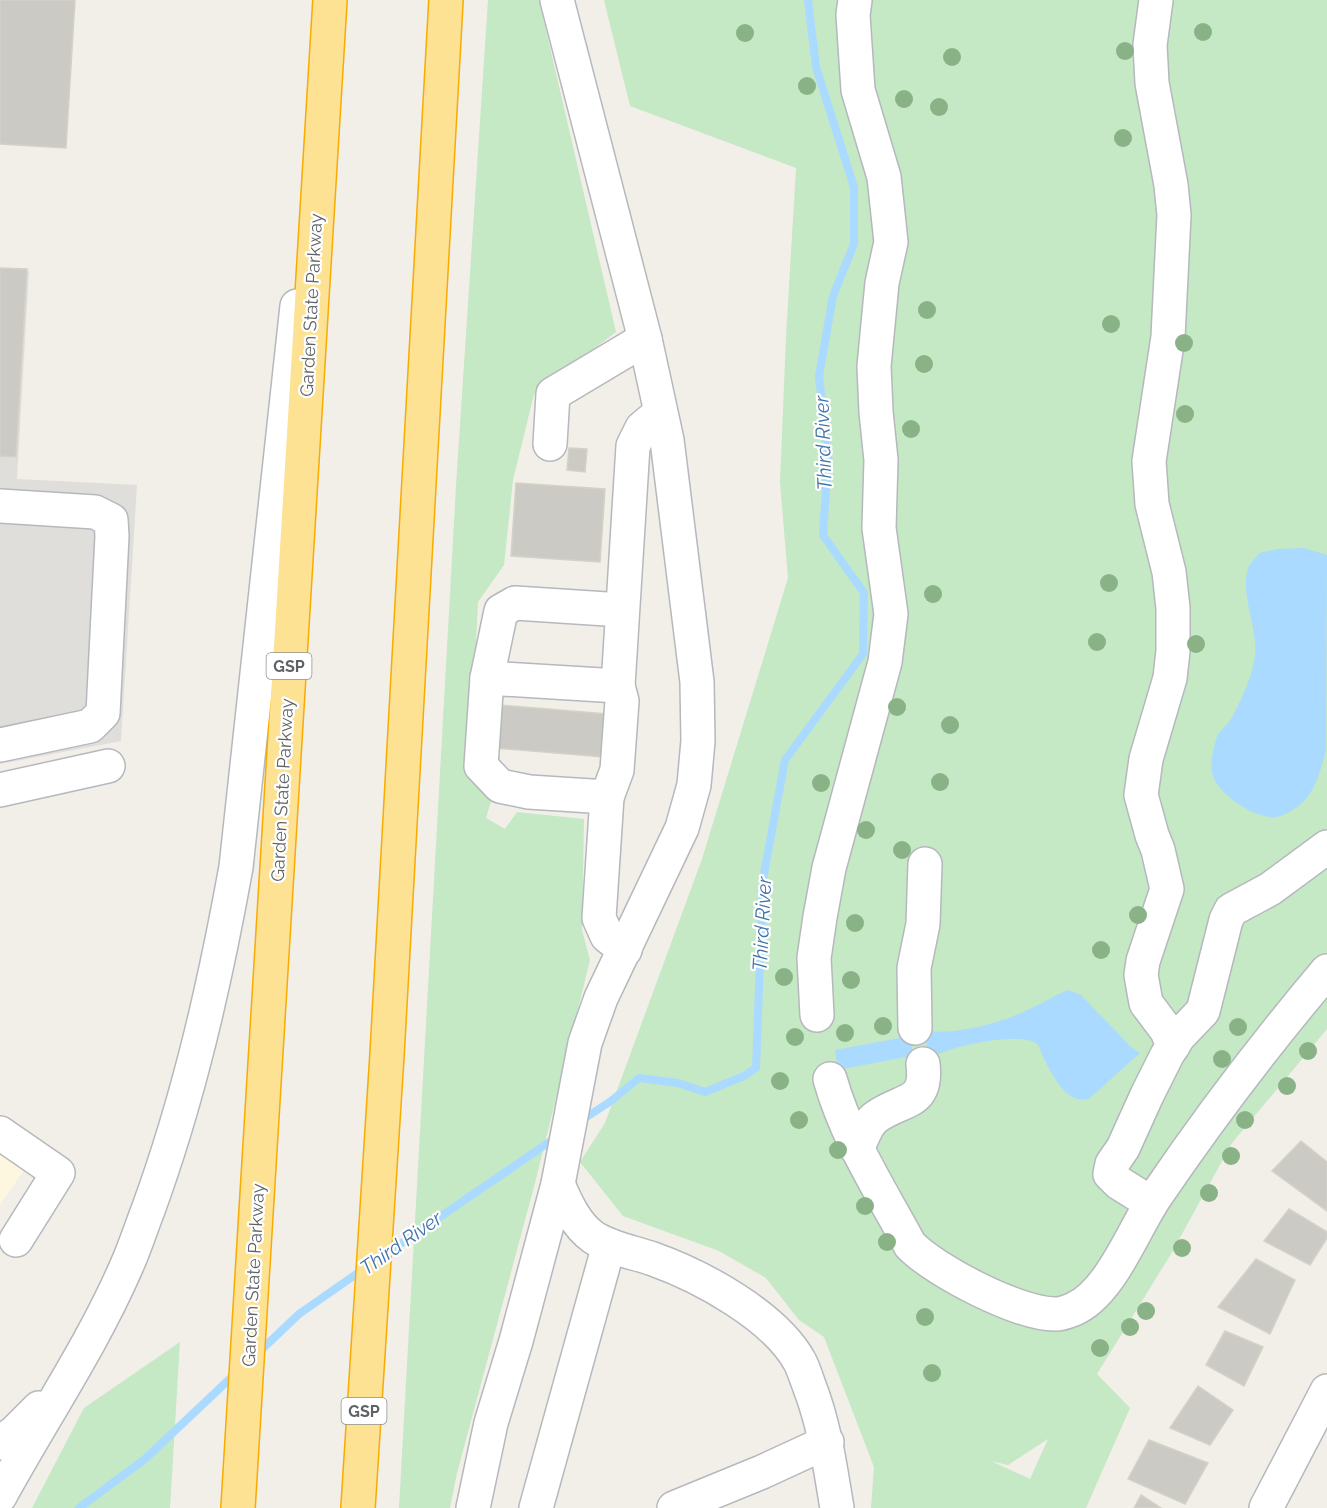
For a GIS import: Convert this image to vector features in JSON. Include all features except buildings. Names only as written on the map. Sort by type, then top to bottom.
[{"type":"highway","name":"Garden State Parkway","points":[[238,1508],[330,0]]},
{"type":"highway","name":"GSP","points":[[358,1508],[373,1245],[388,1043],[446,0]]},
{"type":"street","points":[[0,1496],[86,1348],[127,1265],[158,1183],[184,1103],[222,946],[236,867],[330,0]]},
{"type":"street","points":[[473,1508],[491,1423],[516,1341],[560,1176],[585,1043],[601,998],[682,828],[694,785],[698,741],[697,682],[667,440],[645,339],[557,0]]},
{"type":"street","points":[[817,1015],[814,958],[829,868],[885,662],[891,614],[879,528],[881,460],[874,366],[882,284],[891,242],[884,177],[858,90],[855,0]]},
{"type":"street","points":[[1156,0],[1150,45],[1152,82],[1171,185],[1174,215],[1168,337],[1149,461],[1152,504],[1169,572],[1173,608],[1173,651],[1170,678],[1146,759],[1141,795],[1167,889],[1143,961],[1141,975],[1146,1003],[1167,1031],[1173,1046]]},
{"type":"street","points":[[550,444],[554,394],[645,339]]},
{"type":"street","points":[[625,950],[607,936],[599,918],[607,797],[617,770],[622,702],[618,686],[633,446],[642,428],[660,413]]},
{"type":"street","points":[[0,506],[95,512],[111,520],[112,536],[103,713],[90,726],[0,745]]},
{"type":"street","points":[[607,797],[529,792],[501,786],[481,766],[488,678],[501,611],[515,603],[622,610]]},
{"type":"street","points":[[488,678],[618,686]]},
{"type":"street","points":[[0,790],[108,766]]},
{"type":"street","points":[[1151,1203],[1119,1183],[1110,1174],[1112,1164],[1124,1148],[1147,1095],[1173,1046],[1179,1036],[1203,1011],[1226,920],[1231,910],[1270,889],[1327,847]]},
{"type":"street","points":[[915,1028],[914,968],[923,924],[925,864]]},
{"type":"street","points":[[831,1079],[839,1110],[857,1149],[910,1245],[920,1256],[980,1291],[1038,1312],[1058,1315],[1076,1308],[1089,1299],[1111,1273],[1151,1203],[1251,1064],[1327,971]]},
{"type":"street","points":[[857,1149],[874,1118],[912,1100],[921,1090],[925,1078],[923,1064]]},
{"type":"street","points":[[0,1133],[58,1173],[16,1240]]},
{"type":"street","points":[[560,1176],[576,1218],[591,1236],[700,1279],[750,1310],[777,1333],[800,1362],[818,1409],[837,1508]]},
{"type":"street","points":[[536,1508],[609,1245]]},
{"type":"street","points":[[0,1443],[15,1432],[44,1403],[86,1348]]},
{"type":"street","points":[[1266,1508],[1327,1391]]},
{"type":"street","points":[[674,1508],[762,1472],[826,1442]]},
{"type":"shaded area","points":[[0,269],[29,271],[17,479],[137,485],[121,741],[0,764]]},
{"type":"shaded area","points":[[0,1154],[24,1170],[0,1205]]},
{"type":"green space","points":[[488,0],[539,0],[616,332],[534,394],[513,480],[504,565],[478,602],[469,773],[492,798],[486,818],[505,829],[517,812],[584,819],[582,930],[590,960],[535,1183],[457,1473],[450,1508],[399,1508],[456,486]]},
{"type":"green space","points":[[604,0],[1327,0],[1327,1029],[1232,1143],[1171,1254],[1097,1374],[1130,1408],[1086,1508],[871,1508],[874,1467],[824,1337],[799,1320],[766,1278],[719,1251],[623,1216],[580,1162],[605,1123],[702,859],[788,578],[780,482],[796,168],[630,106]],"holes":[[[1048,1439],[1030,1479],[991,1461],[1008,1465]]]},
{"type":"green space","points":[[180,1342],[170,1508],[32,1508],[84,1408]]},
{"type":"water","points":[[1304,548],[1327,555],[1326,750],[1317,779],[1306,798],[1299,806],[1286,814],[1268,817],[1238,804],[1221,789],[1212,773],[1212,758],[1217,737],[1239,704],[1254,663],[1254,634],[1246,589],[1248,568],[1259,553],[1278,549]]},
{"type":"water","points":[[1068,990],[1081,995],[1130,1046],[1140,1053],[1090,1098],[1082,1100],[1067,1093],[1056,1080],[1037,1044],[1029,1040],[1001,1039],[967,1045],[930,1058],[923,1030],[958,1031],[995,1022],[1023,1012]]},
{"type":"water","points":[[909,1032],[915,1065],[905,1057],[838,1070],[835,1050],[900,1038]]},
{"type":"waterway","name":"Third River","points":[[579,1122],[611,1101],[639,1078],[678,1083],[705,1092],[744,1076],[756,1068],[763,879],[785,760],[863,654],[864,593],[823,535],[828,457],[819,376],[833,296],[854,244],[854,187],[816,67],[808,0]]},
{"type":"waterway","name":"Third River","points":[[383,1256],[558,1136]]},
{"type":"waterway","name":"Third River","points":[[258,1353],[299,1314],[365,1268]]},
{"type":"waterway","name":"Third River","points":[[79,1508],[145,1459],[237,1372]]}]
